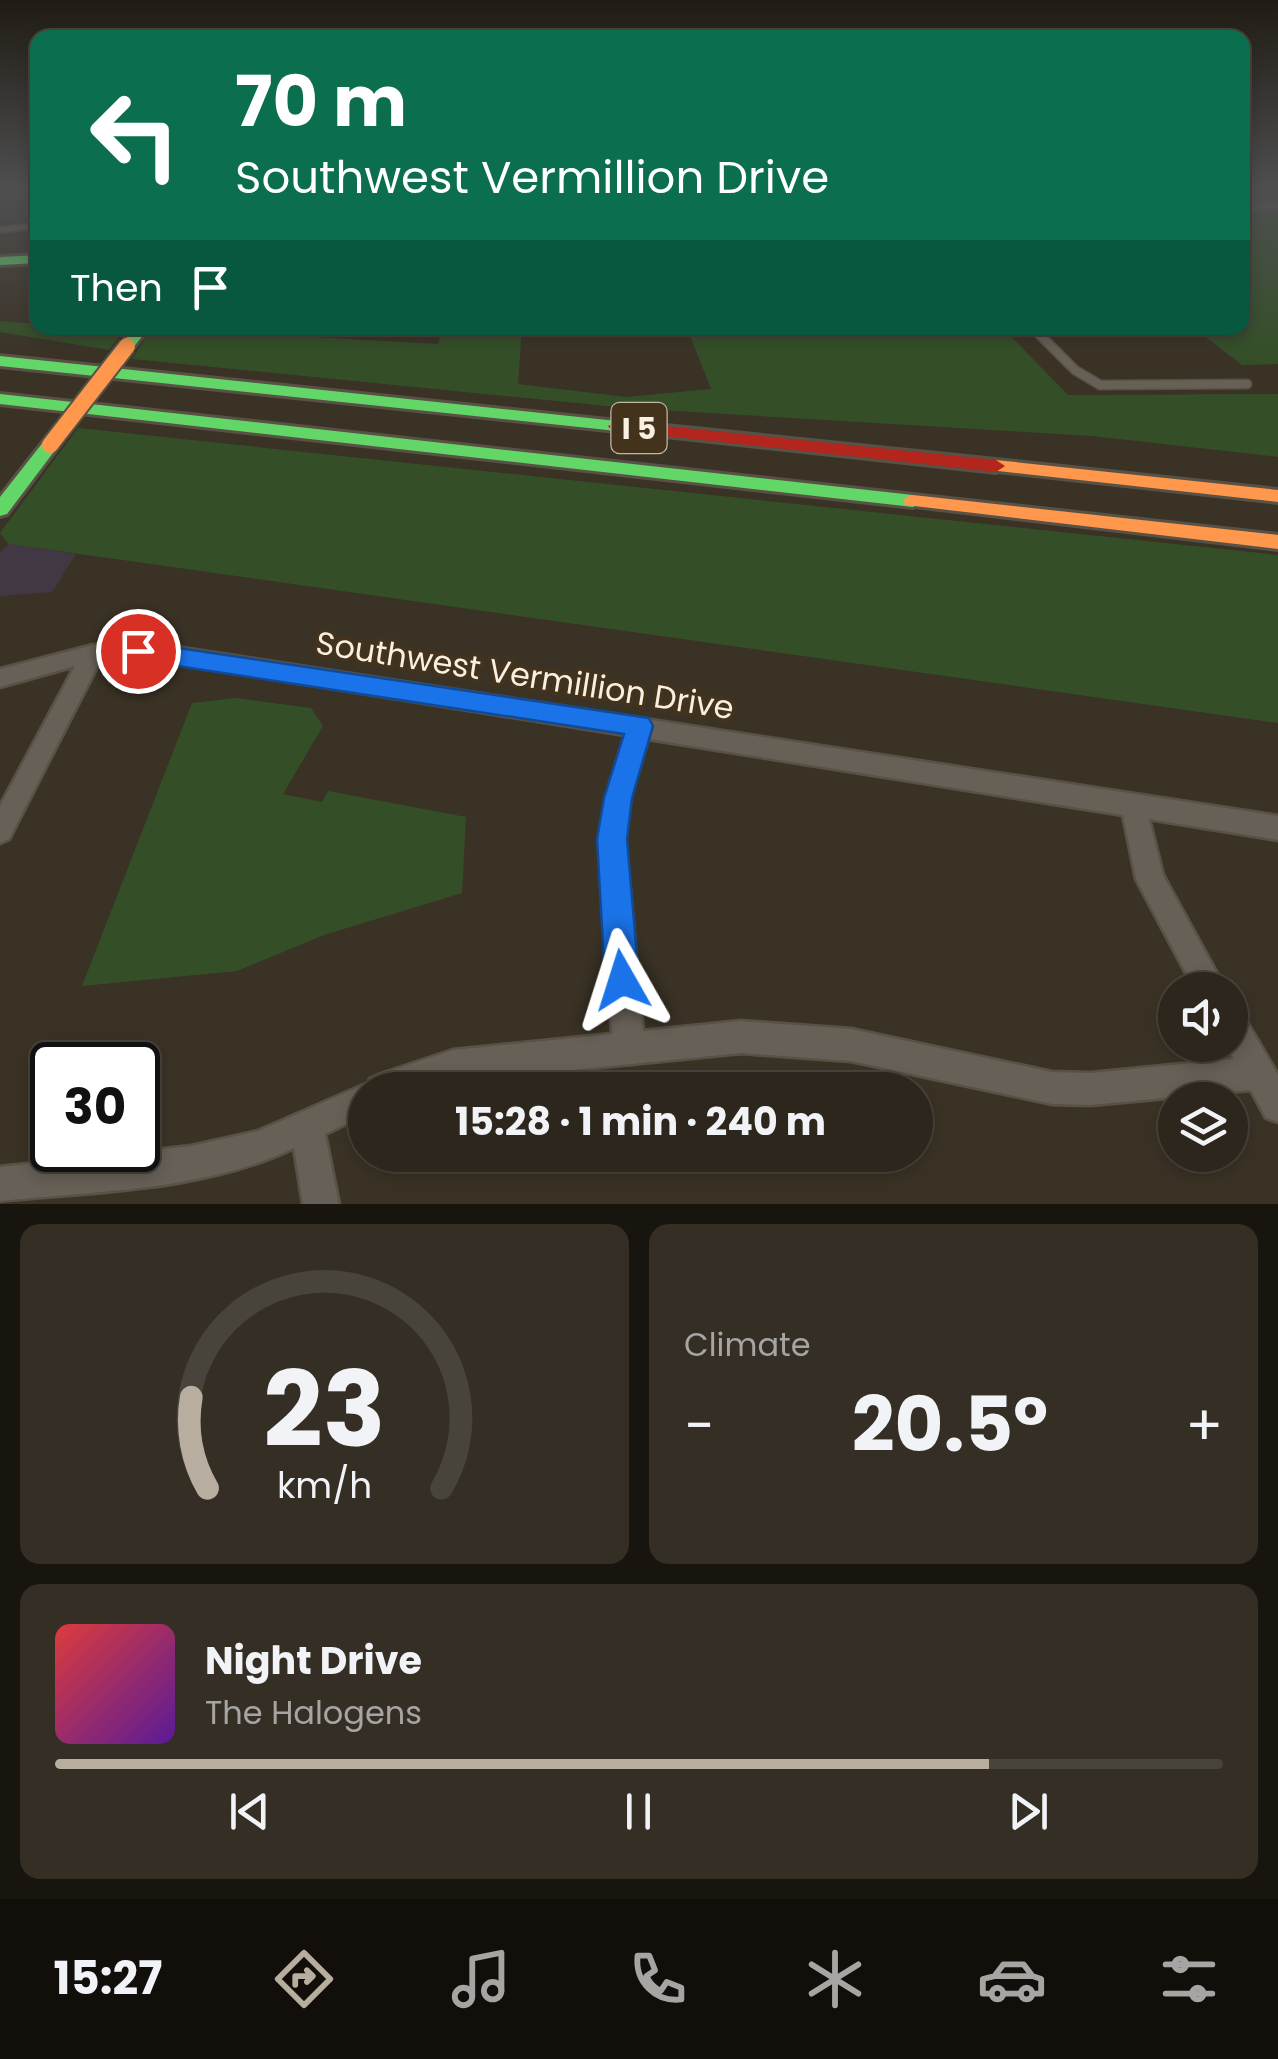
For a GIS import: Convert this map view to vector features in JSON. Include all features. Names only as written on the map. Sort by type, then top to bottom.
[{"type":"main road","points":[[0,261],[30,260]]},
{"type":"main road","points":[[0,510],[136,335]]},
{"type":"main road","name":"I 5","points":[[0,360],[1278,496]]},
{"type":"main road","name":"I 5","points":[[0,399],[1278,542]]},
{"type":"street","name":"Southwest Vermillion Drive","points":[[0,678],[92,654],[162,654],[1278,828]]},
{"type":"street","points":[[0,831],[92,654]]},
{"type":"street","points":[[629,1048],[612,839],[618,798],[640,726]]},
{"type":"street","points":[[1133,805],[1150,879],[1201,972]]},
{"type":"street","points":[[435,1072],[453,1066],[741,1038],[851,1045],[1052,1088],[1092,1090],[1259,1073]]},
{"type":"street","points":[[1248,1054],[1278,1106]]},
{"type":"street","points":[[0,1184],[191,1163],[260,1147],[348,1106]]},
{"type":"street","points":[[306,1126],[321,1204]]},
{"type":"lane","points":[[1039,335],[1075,370],[1100,385],[1247,384]]},
{"type":"shaded area","points":[[9,544],[76,554],[52,592],[0,596],[0,552]]},
{"type":"green space","points":[[1250,245],[1278,245],[1278,364],[1242,365],[1203,335],[1250,335]]},
{"type":"green space","points":[[0,321],[30,323],[30,335],[121,335],[109,350],[0,332]]},
{"type":"green space","points":[[147,335],[277,335],[438,344],[441,335],[522,335],[518,384],[626,397],[711,389],[690,335],[1010,335],[1068,395],[1278,394],[1278,457],[1092,436],[627,408],[132,359]]},
{"type":"green space","points":[[78,428],[1278,555],[1278,723],[9,544],[0,533]]},
{"type":"green space","points":[[235,698],[311,708],[323,726],[283,794],[322,802],[328,791],[466,817],[462,893],[324,935],[237,971],[82,986],[192,703]]},
{"type":"traffic: fast","points":[[0,261],[30,259]]},
{"type":"traffic: fast","points":[[127,346],[136,335]]},
{"type":"traffic: fast","points":[[0,361],[617,426]]},
{"type":"traffic: fast","points":[[0,399],[913,501]]},
{"type":"traffic: fast","points":[[0,510],[50,445]]},
{"type":"traffic: slow","points":[[50,445],[127,346]]},
{"type":"traffic: slow","points":[[996,466],[1278,496]]},
{"type":"traffic: slow","points":[[913,501],[1278,542]]},
{"type":"traffic: jam","points":[[617,426],[996,466]]},
{"type":"route","points":[[138,651],[640,726],[618,798],[612,839],[622,980]]}]
